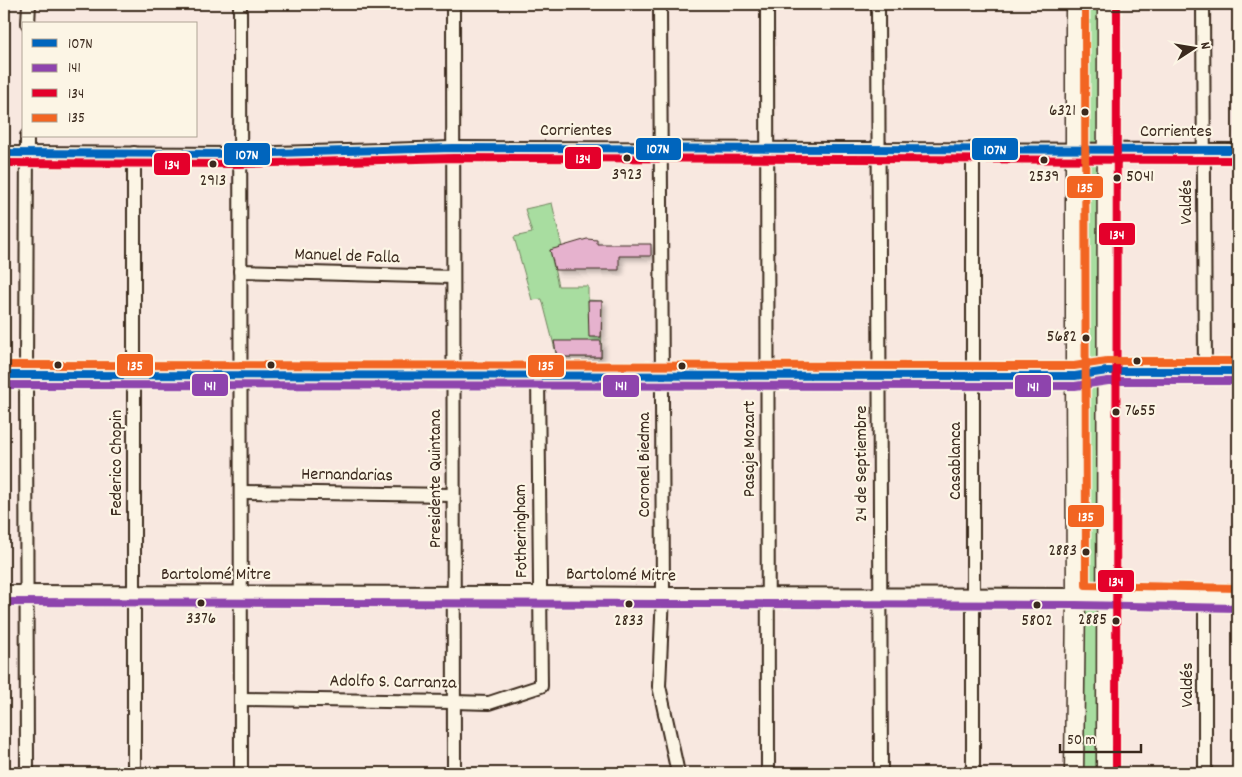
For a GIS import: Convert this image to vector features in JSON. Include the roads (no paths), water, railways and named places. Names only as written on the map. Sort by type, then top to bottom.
[{"type":"main road","points":[[1074,773],[1076,595],[1074,376],[1075,4]]},
{"type":"main road","points":[[1106,773],[1107,4]]},
{"type":"street","points":[[28,4],[28,22]]},
{"type":"street","points":[[240,4],[241,773]]},
{"type":"street","name":"Presidente Quintana","points":[[453,4],[454,773]]},
{"type":"street","name":"Coronel Biedma","points":[[660,4],[663,594],[659,686],[678,773]]},
{"type":"street","name":"Pasaje Mozart","points":[[767,4],[768,773]]},
{"type":"street","name":"24 de Septiembre","points":[[878,4],[881,773]]},
{"type":"street","name":"Valdés","points":[[1203,4],[1205,371]]},
{"type":"street","points":[[27,138],[27,773]]},
{"type":"street","name":"Corrientes","points":[[4,153],[240,154],[453,148],[1238,150]]},
{"type":"street","name":"Casablanca","points":[[973,150],[973,773]]},
{"type":"street","name":"Federico Chopin","points":[[134,153],[134,773]]},
{"type":"street","name":"Manuel de Falla","points":[[240,271],[453,277]]},
{"type":"street","points":[[4,375],[1074,376],[1107,371],[1238,371]]},
{"type":"street","name":"Fotheringham","points":[[538,375],[541,686]]},
{"type":"street","name":"Hernandarias","points":[[240,492],[453,495]]},
{"type":"street","name":"Bartolomé Mitre","points":[[4,592],[540,592],[1076,595],[1238,598]]},
{"type":"street","name":"Valdés","points":[[1205,597],[1205,773]]},
{"type":"street","name":"Adolfo S. Carranza","points":[[241,699],[489,703],[541,686]]},
{"type":"place","name":"6321","points":[[1085,112]]},
{"type":"place","name":"3923","points":[[627,158]]},
{"type":"place","name":"2539","points":[[1044,160]]},
{"type":"place","name":"2913","points":[[213,164]]},
{"type":"place","name":"5041","points":[[1117,178]]},
{"type":"place","name":"5682","points":[[1086,338]]},
{"type":"place","name":"7655","points":[[1116,412]]},
{"type":"place","name":"2883","points":[[1086,552]]},
{"type":"place","name":"3376","points":[[201,603]]},
{"type":"place","name":"2833","points":[[629,604]]},
{"type":"place","name":"5802","points":[[1037,605]]},
{"type":"place","name":"2885","points":[[1116,621]]}]
